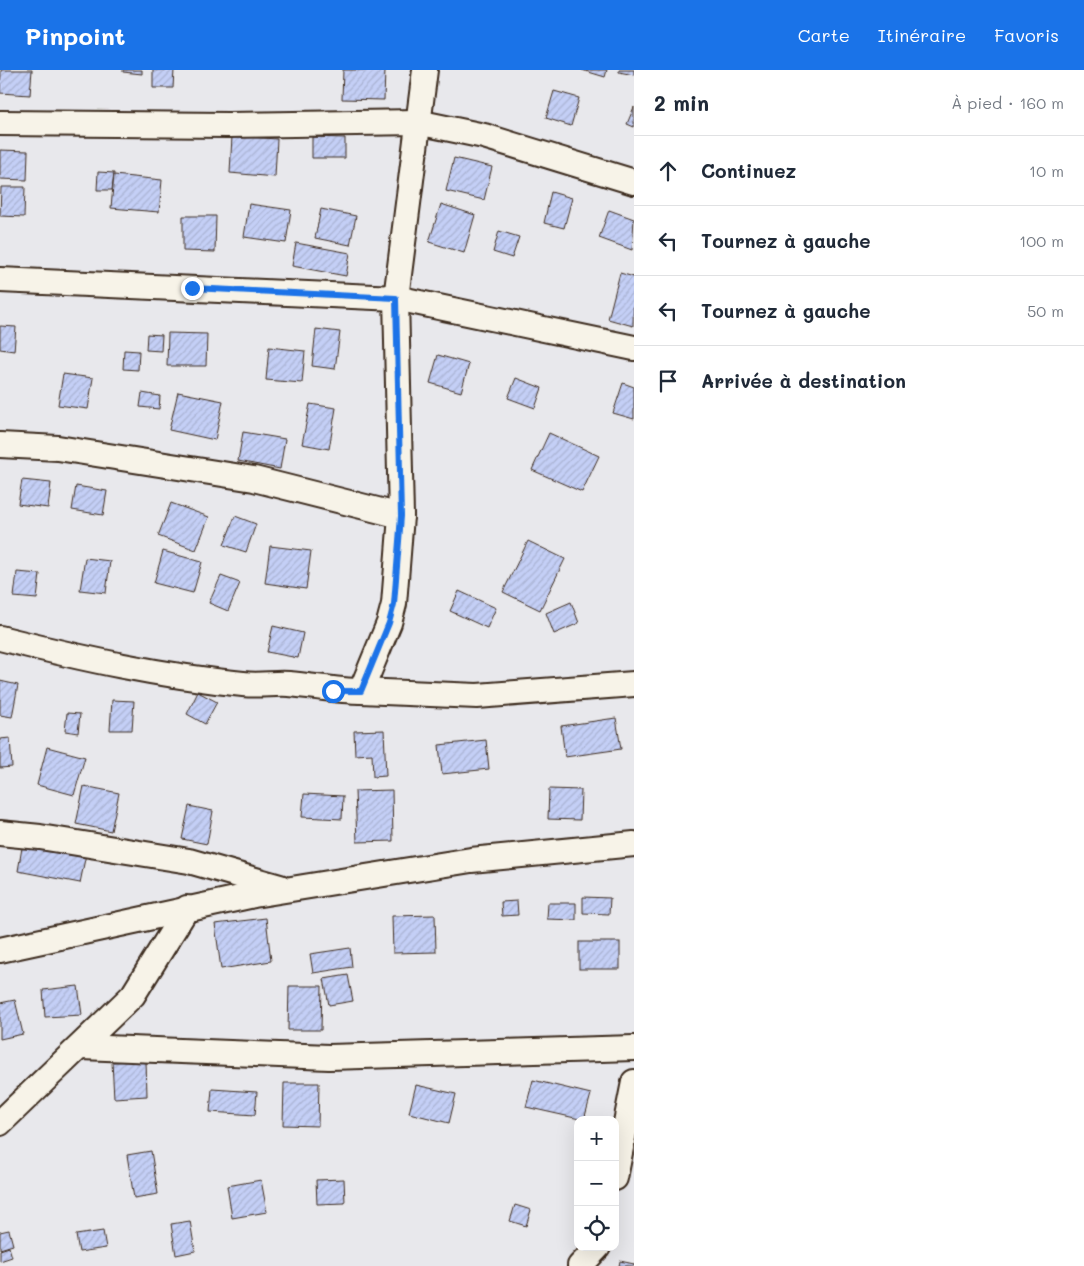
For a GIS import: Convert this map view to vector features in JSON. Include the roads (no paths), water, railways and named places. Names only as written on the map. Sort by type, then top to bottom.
[{"type":"street","points":[[361,691],[389,623],[394,604],[401,516],[396,298],[425,70]]},
{"type":"street","points":[[0,123],[228,125],[417,122],[484,136],[634,182]]},
{"type":"street","points":[[0,280],[396,298],[634,348]]},
{"type":"street","points":[[0,445],[58,448],[254,479],[401,516]]},
{"type":"street","points":[[0,638],[92,661],[167,674],[245,684],[290,684],[333,691],[477,696],[634,684]]},
{"type":"street","points":[[0,833],[40,836],[189,861],[288,889]]},
{"type":"street","points":[[0,950],[187,908],[288,889],[471,860],[634,844]]},
{"type":"street","points":[[0,1123],[133,995],[187,908]]},
{"type":"street","points":[[81,1046],[329,1057],[634,1048]]},
{"type":"street","points":[[618,1161],[634,1082]]},
{"type":"street","points":[[580,1266],[594,1251]]}]
